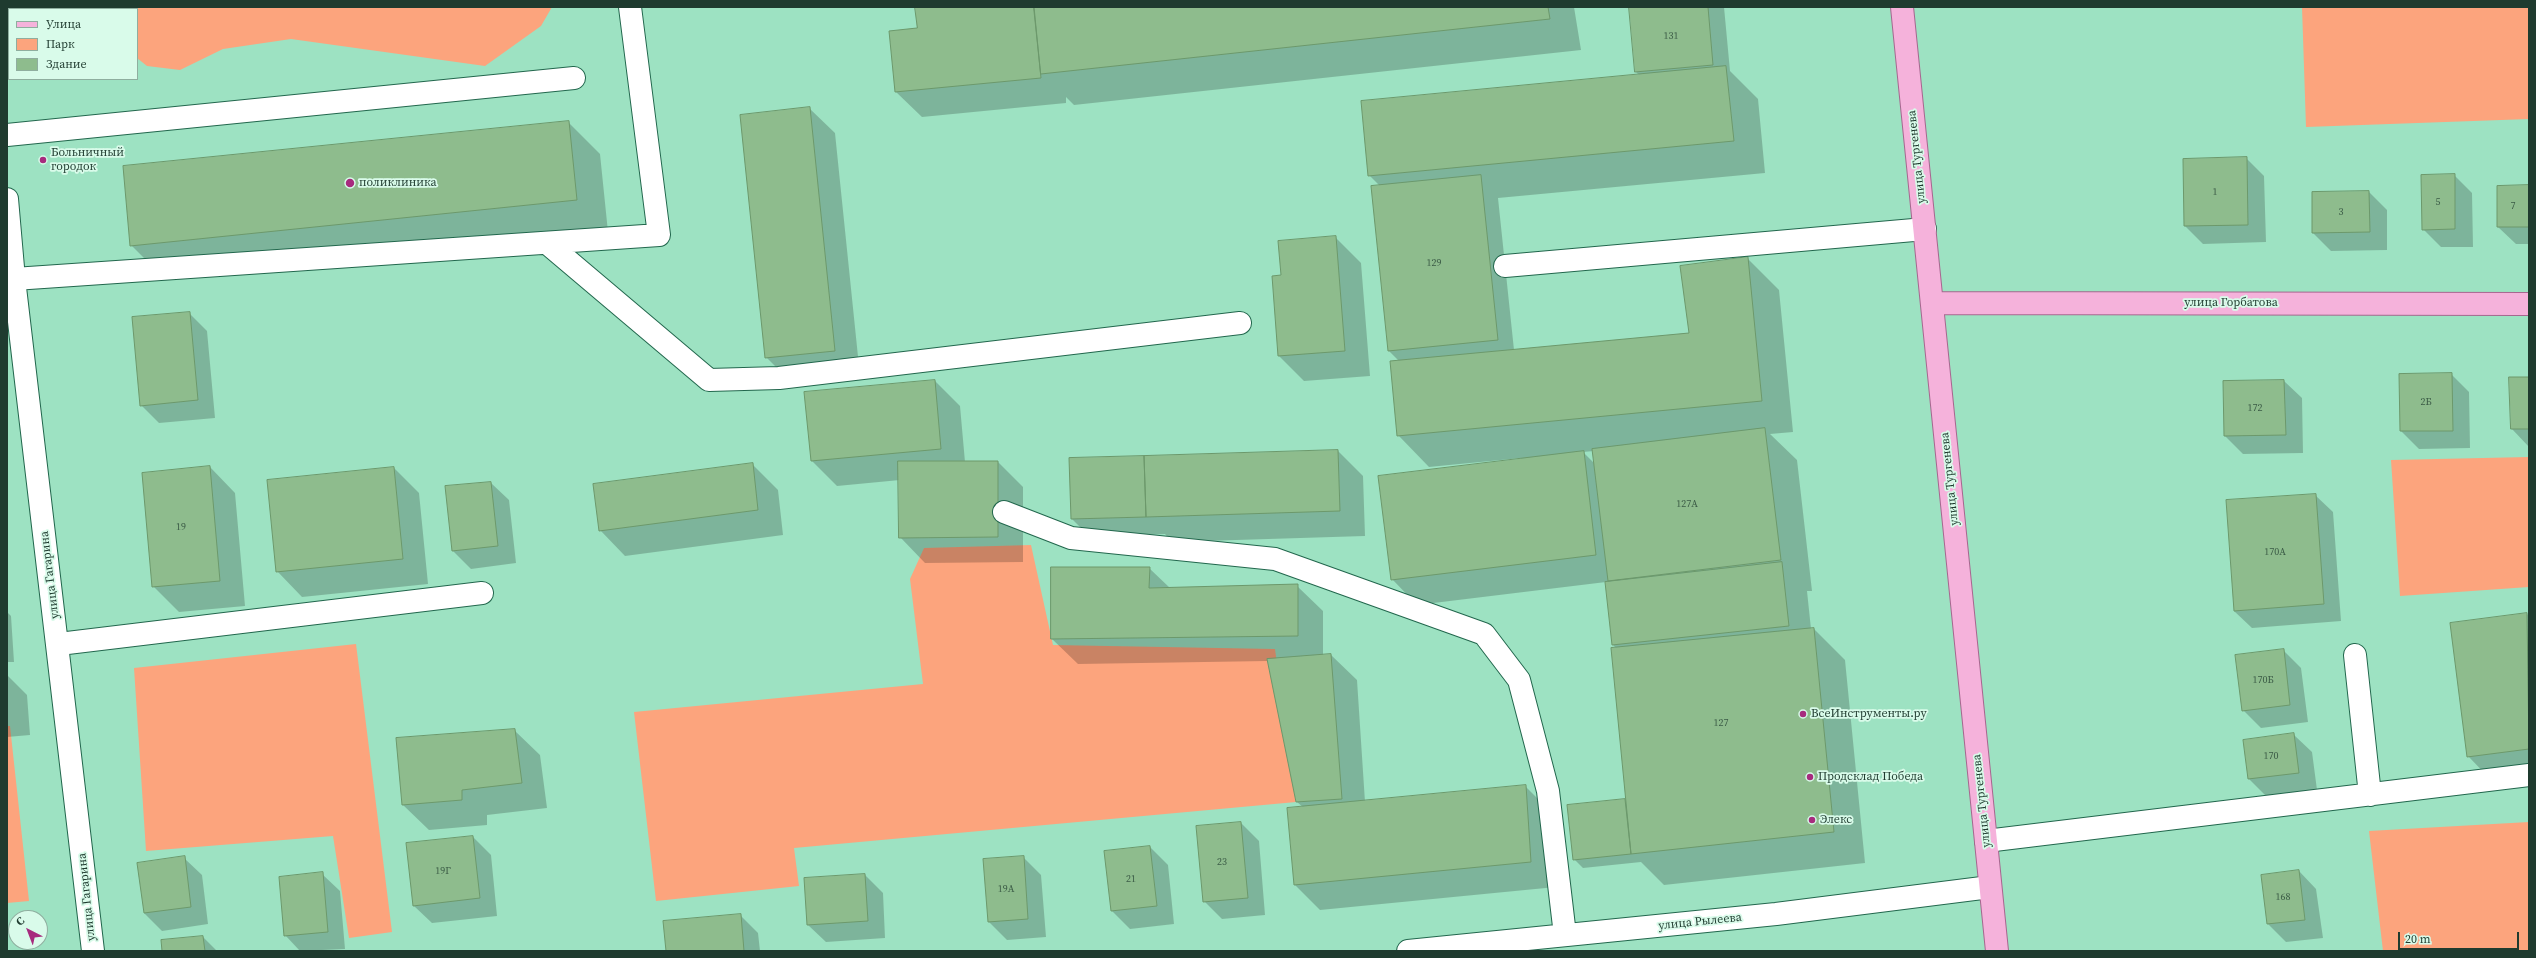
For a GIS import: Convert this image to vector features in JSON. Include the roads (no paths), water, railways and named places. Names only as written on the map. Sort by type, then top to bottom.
[{"type":"main road","name":"улица Тургенева","points":[[1902,7],[1933,303],[1996,951]]},
{"type":"main road","name":"улица Горбатова","points":[[1933,303],[2529,304]]},
{"type":"street","points":[[14,279],[659,235],[630,7]]},
{"type":"street","points":[[7,135],[574,78]]},
{"type":"street","name":"улица Гагарина","points":[[7,199],[14,279],[59,644],[93,951]]},
{"type":"street","points":[[1505,266],[1925,229]]},
{"type":"street","points":[[547,243],[709,380],[779,378],[1240,323]]},
{"type":"street","points":[[1004,512],[1071,538],[1275,559],[1484,634],[1519,680],[1548,791],[1565,935]]},
{"type":"street","points":[[59,644],[482,593]]},
{"type":"street","points":[[2355,655],[2370,795]]},
{"type":"street","points":[[1986,841],[2529,775]]},
{"type":"street","name":"улица Рылеева","points":[[1408,951],[1776,914],[1990,887]]},
{"type":"place","name":"Больничный городок","points":[[43,160]]},
{"type":"place","name":"поликлиника","points":[[350,183]]},
{"type":"place","name":"ВсеИнструменты.ру","points":[[1803,714]]},
{"type":"place","name":"Продсклад Победа","points":[[1810,777]]},
{"type":"place","name":"Элекс","points":[[1812,820]]}]
